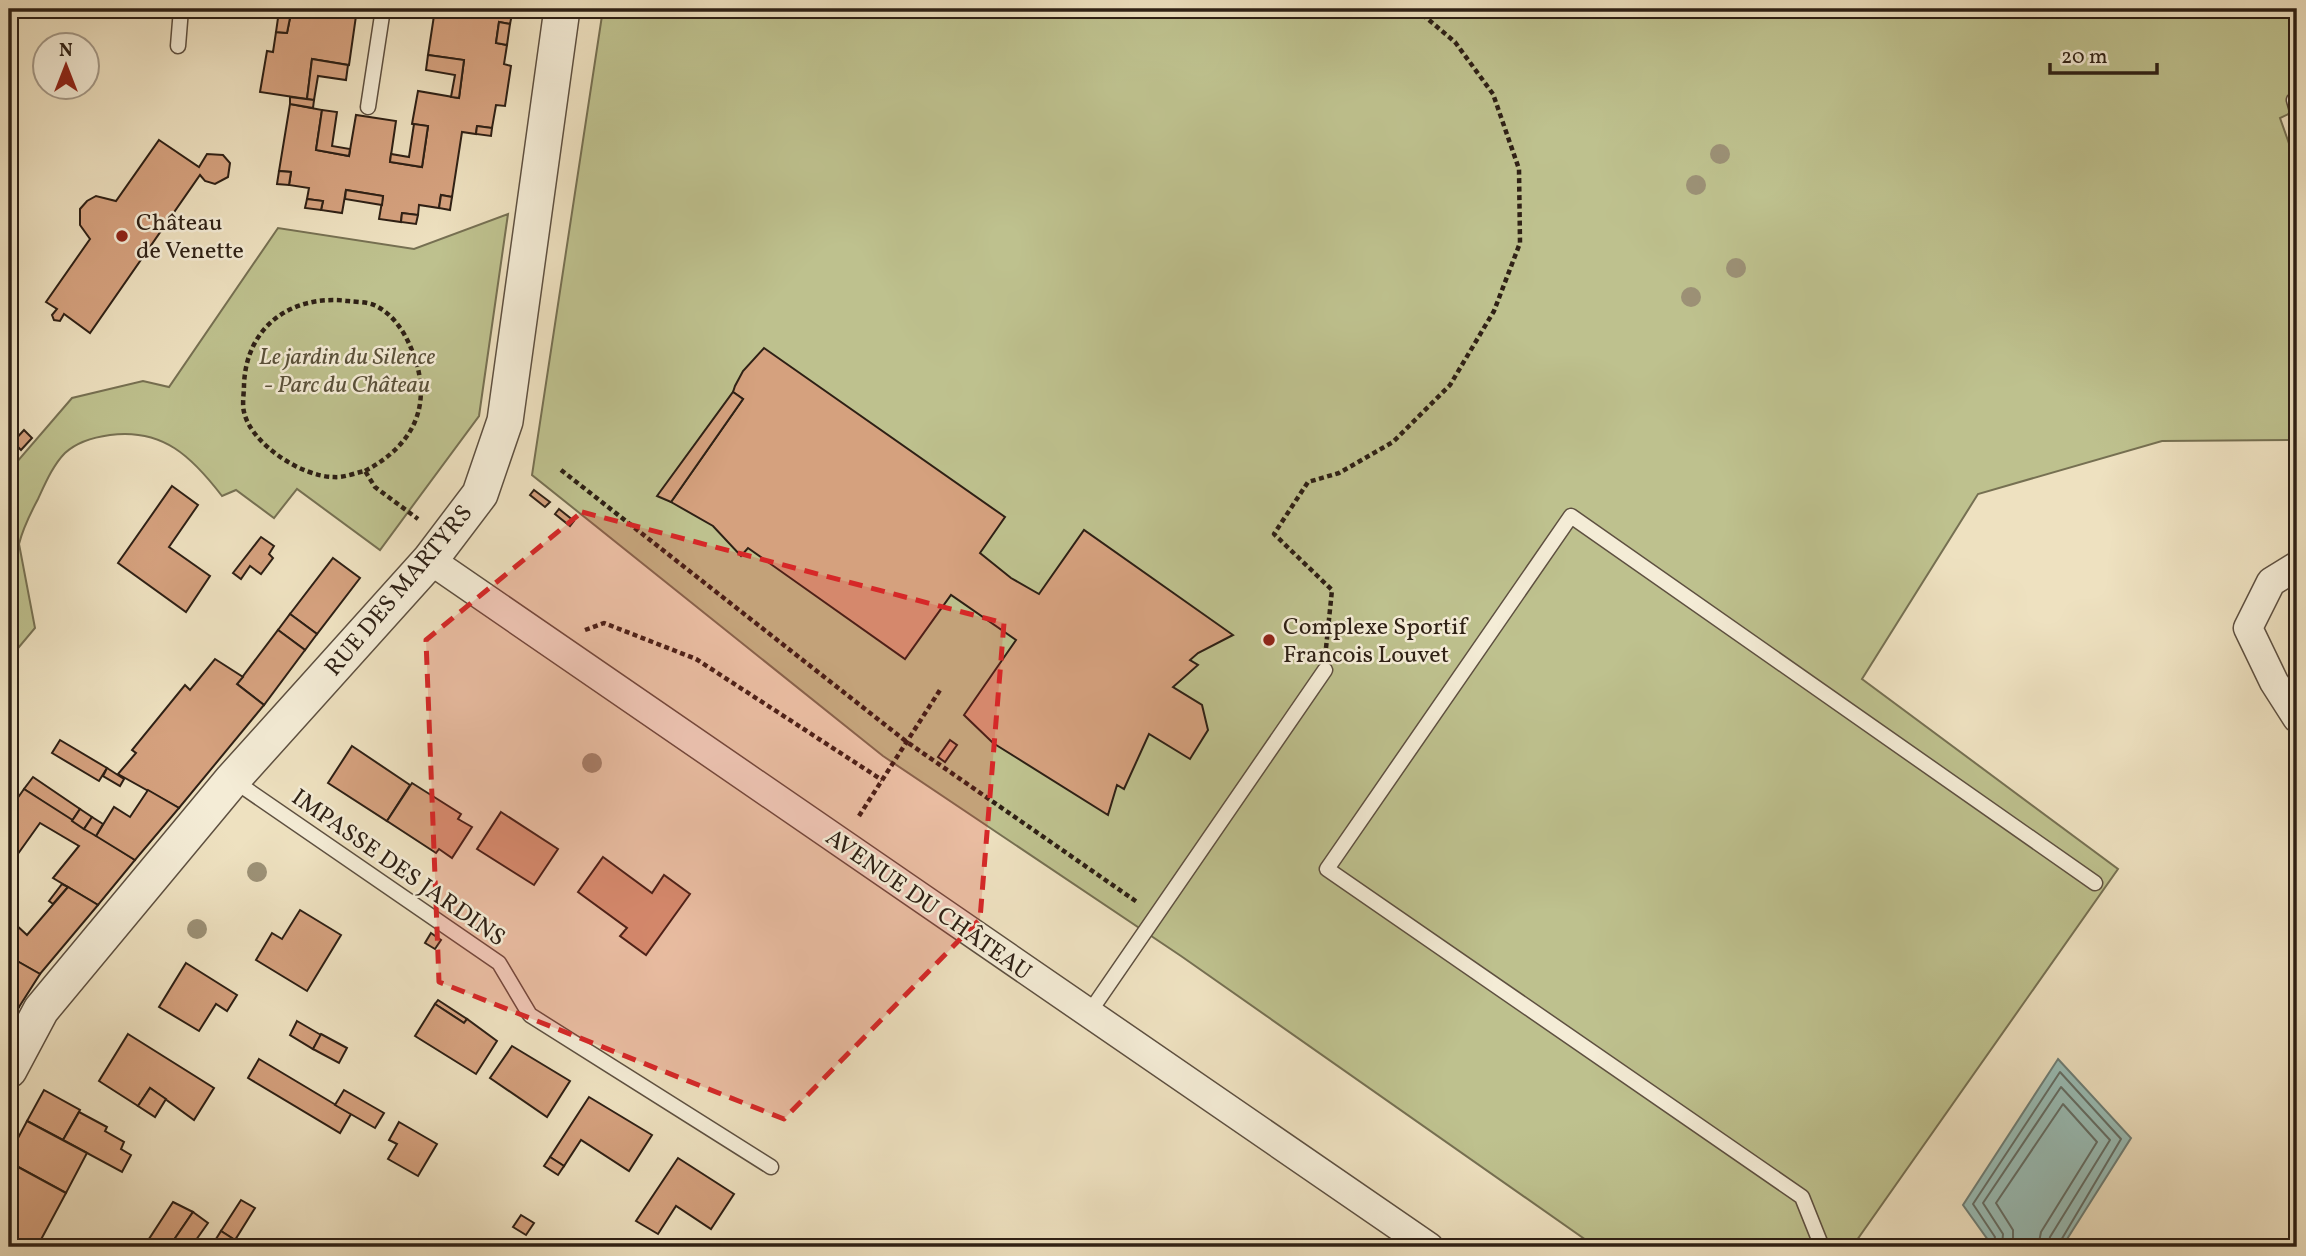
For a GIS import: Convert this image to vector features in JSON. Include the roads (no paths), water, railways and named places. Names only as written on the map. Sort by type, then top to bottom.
[{"type":"street","name":"RUE DES MARTYRS","points":[[9,1070],[41,1010],[232,780],[437,549],[480,494],[505,421],[562,9]]},
{"type":"street","name":"AVENUE DU CHÂTEAU","points":[[437,549],[561,650],[1429,1247]]},
{"type":"street","points":[[2297,566],[2271,582],[2248,628],[2274,682],[2297,718]]},
{"type":"lane","points":[[178,46],[181,9]]},
{"type":"lane","points":[[368,107],[383,9]]},
{"type":"lane","points":[[1822,1247],[1802,1198],[1326,869],[1571,516],[2095,883]]},
{"type":"lane","points":[[1088,1013],[1325,670]]},
{"type":"lane","name":"IMPASSE DES JARDINS","points":[[232,780],[499,963],[530,1015],[771,1167]]},
{"type":"water","points":[[2058,1059],[2131,1138],[2062,1247],[1982,1247],[1988,1240],[1963,1205]]},
{"type":"place","name":"Château de Venette","points":[[122,236]]},
{"type":"place","name":"Complexe Sportif Francois Louvet","points":[[1269,640]]},
{"type":"park label","name":"Le jardin du Silence - Parc du Château","points":[[347,370]]}]
